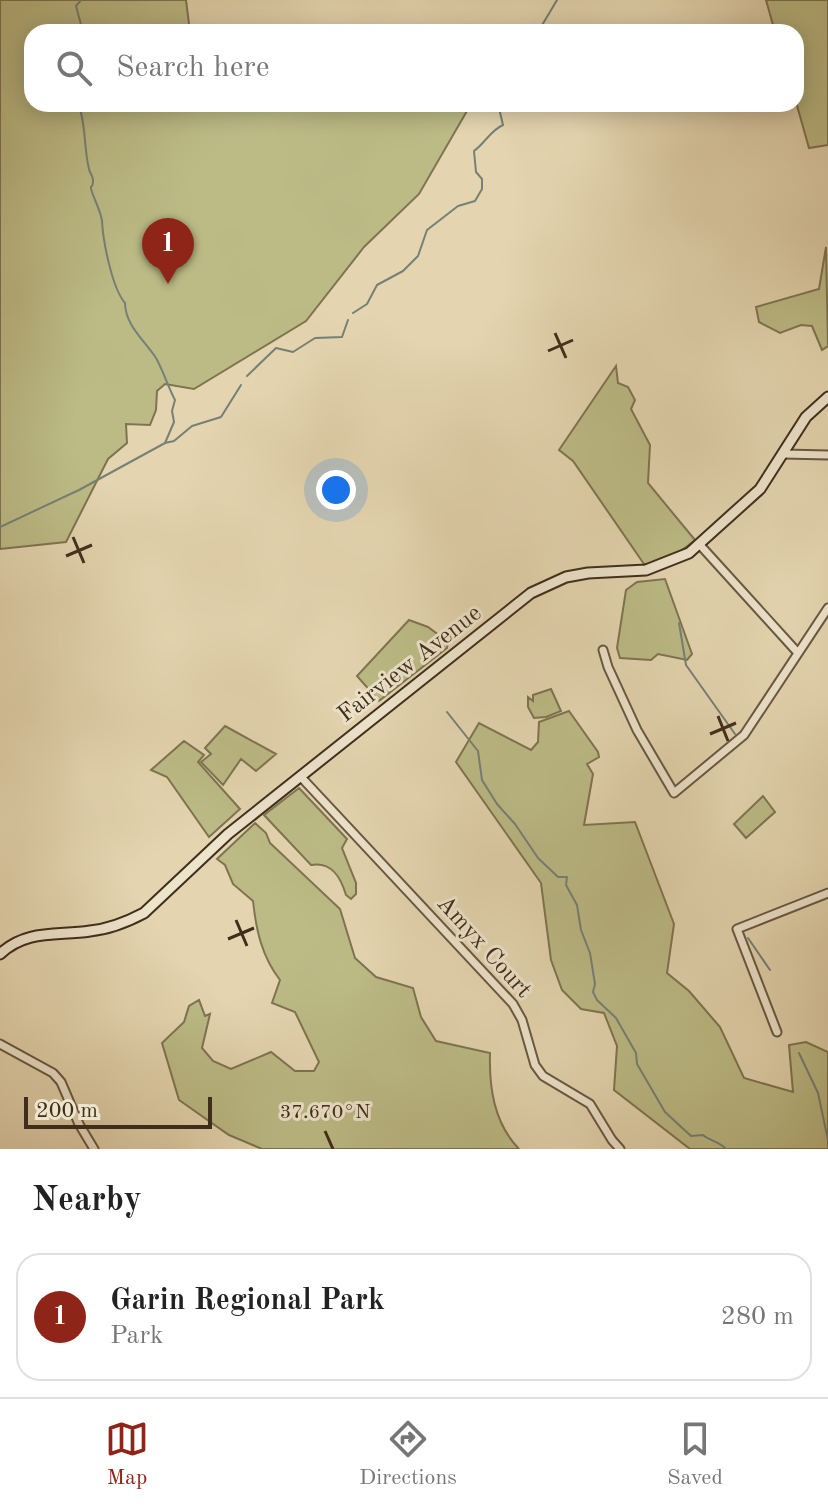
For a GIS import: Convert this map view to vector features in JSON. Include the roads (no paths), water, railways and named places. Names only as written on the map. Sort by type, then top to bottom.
[{"type":"main road","name":"Fairview Avenue","points":[[0,954],[12,944],[33,935],[105,929],[129,922],[144,913],[228,834],[543,586],[578,574],[646,570],[682,558],[760,489],[806,417],[828,397]]},
{"type":"street","points":[[784,454],[828,455]]},
{"type":"street","points":[[700,545],[798,653]]},
{"type":"street","points":[[603,650],[637,730],[674,793],[744,735],[828,608]]},
{"type":"street","name":"Amyx Court","points":[[300,776],[513,1004],[522,1020],[535,1065],[543,1076],[590,1104],[620,1149]]},
{"type":"street","points":[[777,1032],[737,929],[828,893]]},
{"type":"street","points":[[0,1044],[53,1073],[61,1082],[79,1124],[94,1149]]},
{"type":"waterway","points":[[81,0],[76,6],[81,24]]},
{"type":"waterway","points":[[543,24],[557,0]]},
{"type":"waterway","points":[[81,112],[87,162],[93,179],[91,187],[101,218],[112,276],[125,303],[128,318],[156,358],[175,400],[172,411],[174,422],[165,443]]},
{"type":"waterway","points":[[353,313],[367,304],[377,285],[403,271],[418,256],[427,230],[458,206],[475,201],[482,189],[482,179],[476,172],[474,151],[503,125],[500,112]]},
{"type":"waterway","points":[[247,376],[276,348],[293,352],[315,338],[342,337],[348,320]]},
{"type":"waterway","points":[[0,527],[174,441],[192,426],[221,417],[241,385]]},
{"type":"waterway","points":[[679,623],[686,665],[735,734]]},
{"type":"waterway","points":[[447,712],[478,751],[482,780],[497,804],[538,858],[558,877],[567,877],[566,885],[577,905],[581,930],[590,953],[595,984],[593,992],[616,1018],[636,1053],[637,1064],[665,1112],[691,1136],[703,1135],[726,1149]]},
{"type":"waterway","points":[[748,938],[770,970]]},
{"type":"waterway","points":[[799,1053],[818,1093],[828,1140]]},
{"type":"place","name":"Garin Regional Park","points":[[168,284]]}]
